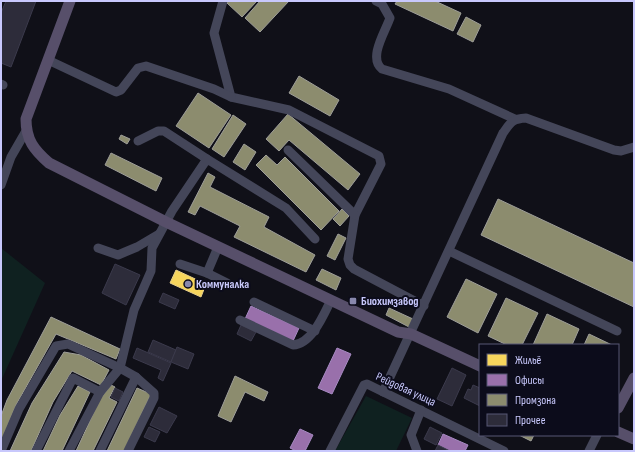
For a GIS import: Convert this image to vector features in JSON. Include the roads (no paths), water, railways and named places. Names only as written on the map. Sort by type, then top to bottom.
[{"type":"main road","points":[[70,1],[26,119],[26,131],[32,145],[49,163],[166,222],[398,332],[411,334],[479,366]]},
{"type":"main road","points":[[619,406],[634,378]]},
{"type":"main road","points":[[619,432],[634,439]]},
{"type":"street","points":[[223,1],[214,33],[214,41],[231,97]]},
{"type":"street","points":[[376,1],[382,4],[390,18],[375,55],[378,66],[382,69],[449,89],[515,119],[526,118],[614,150],[621,151],[634,147]]},
{"type":"street","points":[[48,60],[116,92],[121,90],[138,68],[146,66],[214,89],[231,97],[289,110],[379,156],[381,164],[355,215],[348,259],[350,265],[354,269],[424,306]]},
{"type":"street","points":[[383,392],[503,134],[515,119]]},
{"type":"street","points":[[1,185],[11,157],[26,131]]},
{"type":"street","points":[[138,141],[158,131],[164,131],[286,208],[315,239]]},
{"type":"street","points":[[288,150],[355,215]]},
{"type":"street","points":[[69,451],[100,392],[120,368],[134,310],[151,271],[152,248],[166,222],[207,158]]},
{"type":"street","points":[[98,248],[118,255],[137,247],[160,233]]},
{"type":"street","points":[[207,273],[218,247]]},
{"type":"street","points":[[449,252],[617,331]]},
{"type":"street","points":[[180,264],[207,273],[227,283]]},
{"type":"street","points":[[240,320],[293,345],[298,344],[315,331],[331,300]]},
{"type":"street","points":[[254,302],[315,331]]},
{"type":"street","points":[[1,451],[19,409],[56,346],[68,344],[136,377],[154,393],[154,398],[128,451]]},
{"type":"street","points":[[100,451],[136,377]]},
{"type":"street","points":[[36,451],[73,378],[100,392]]},
{"type":"street","name":"Рейдовая улица","points":[[330,451],[364,385],[367,384],[504,451]]},
{"type":"street","points":[[417,451],[411,435],[421,410]]},
{"type":"street","points":[[589,451],[596,436]]},
{"type":"place","name":"Коммуналка","points":[[188,284]]},
{"type":"place","name":"Биохимзавод","points":[[353,301]]}]
